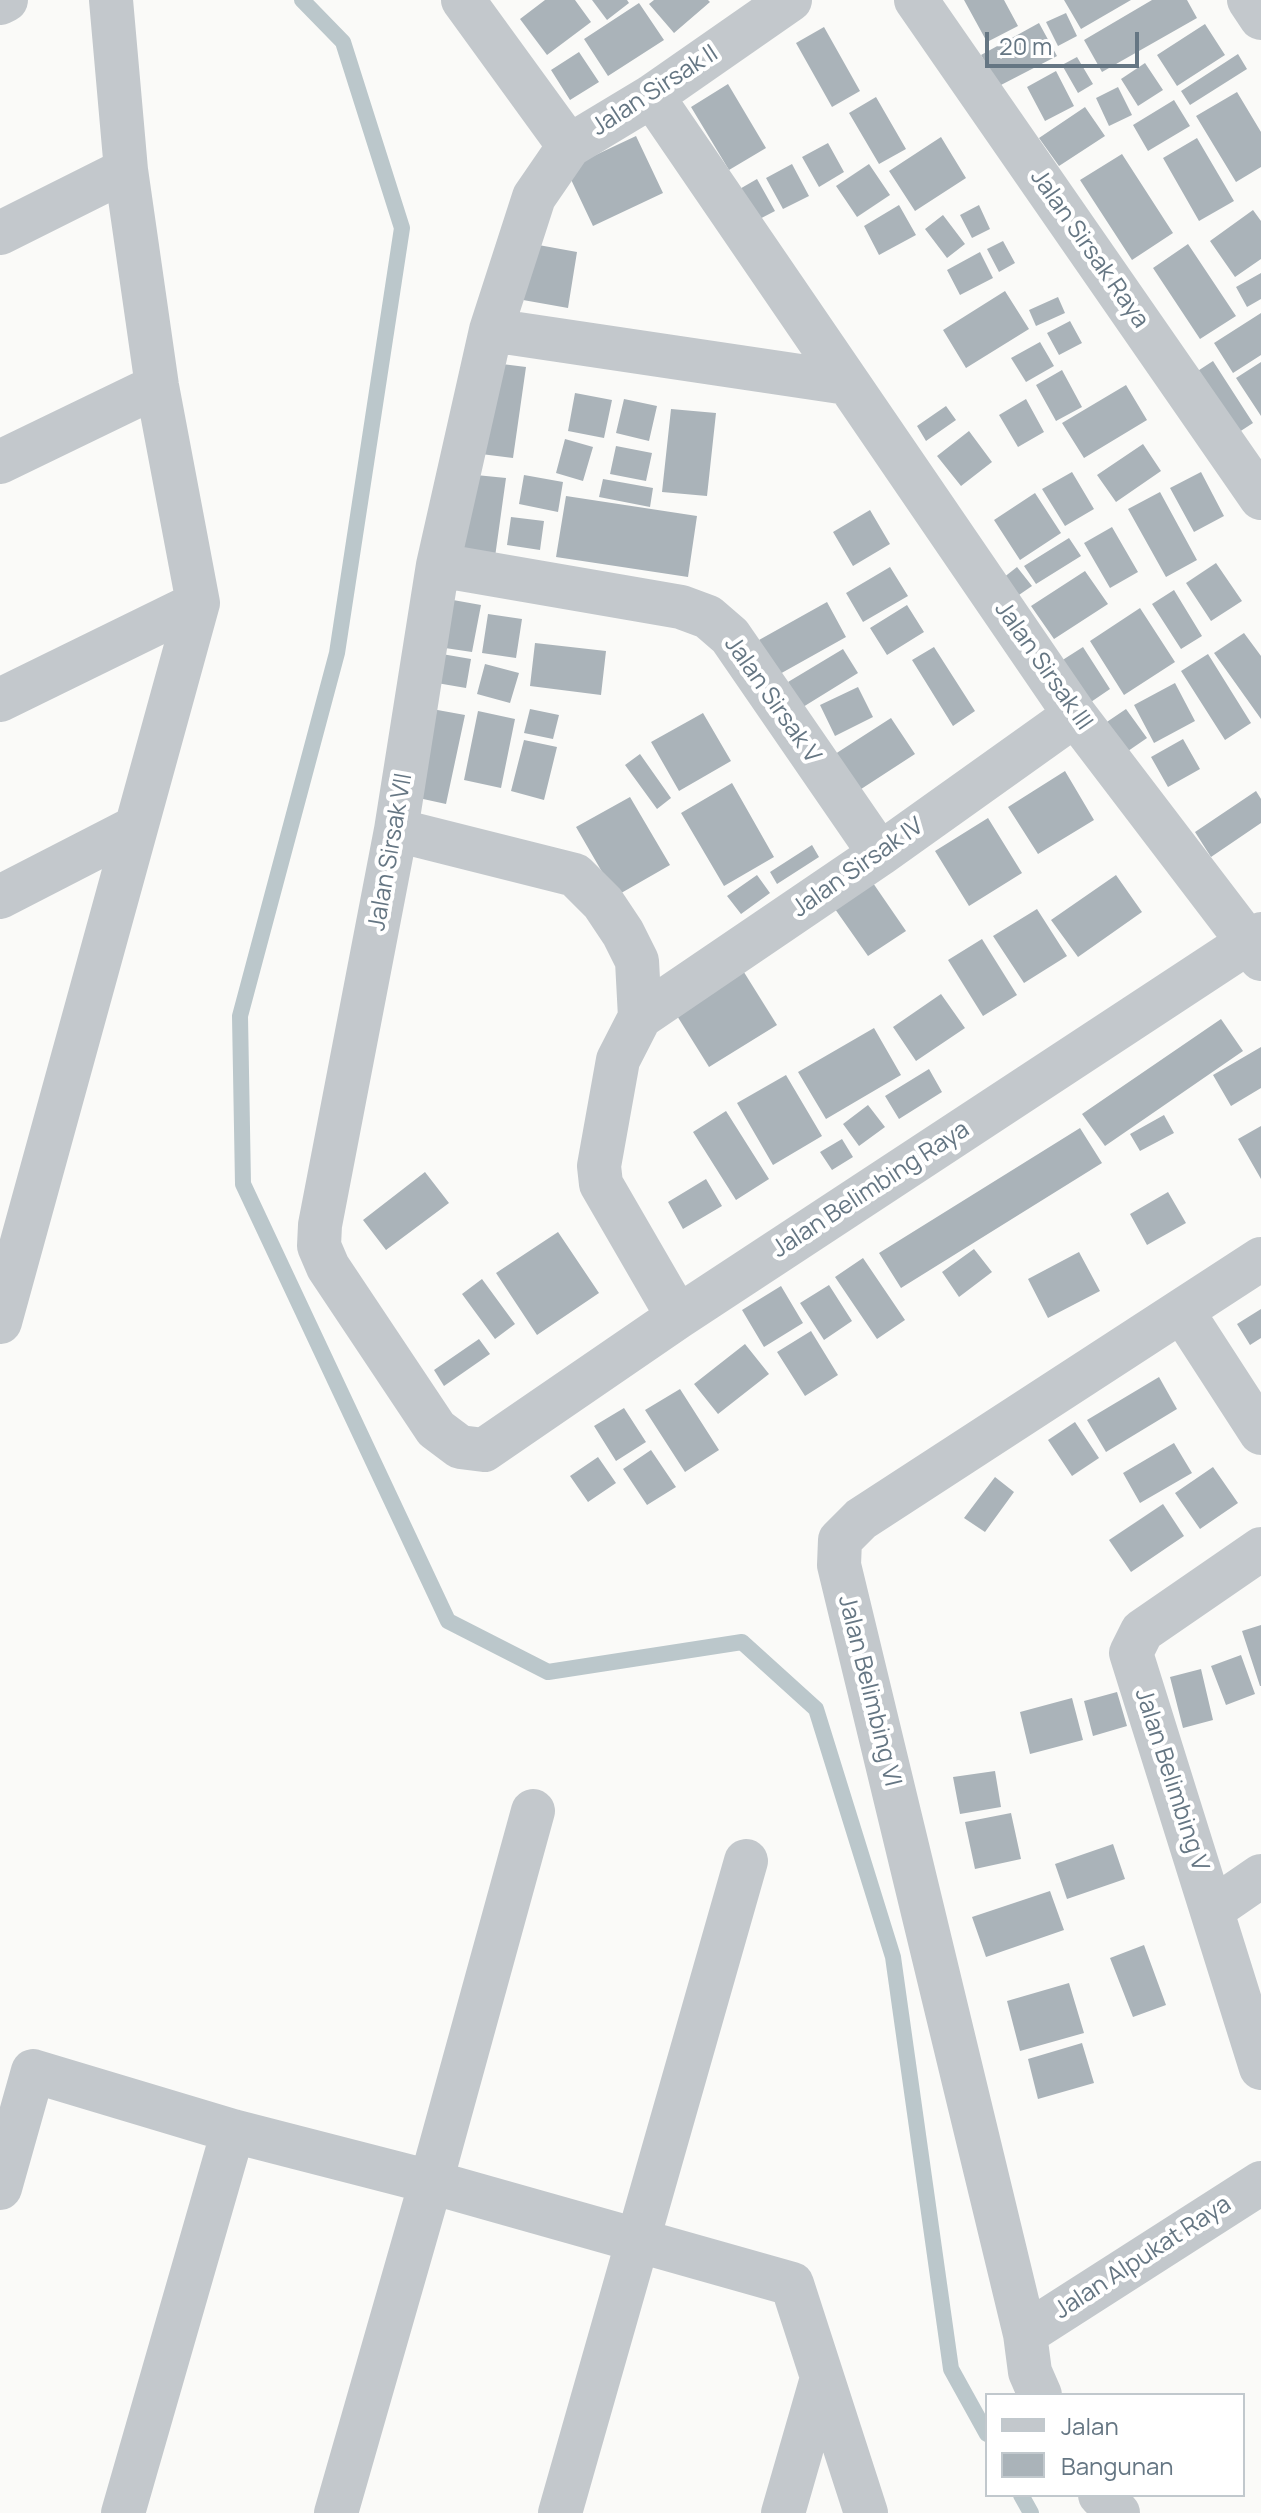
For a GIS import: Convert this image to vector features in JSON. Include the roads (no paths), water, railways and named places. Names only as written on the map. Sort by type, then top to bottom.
[{"type":"street","points":[[0,3],[6,0]]},
{"type":"street","points":[[0,1322],[198,603],[157,386],[126,170],[111,0]]},
{"type":"street","points":[[463,0],[569,146]]},
{"type":"street","name":"Jalan Sirsak II","points":[[534,197],[569,146],[652,96],[790,0]]},
{"type":"street","name":"Jalan Sirsak Raya","points":[[916,0],[1261,498]]},
{"type":"street","points":[[1249,0],[1261,18]]},
{"type":"street","name":"Jalan Sirsak III","points":[[652,96],[1075,715],[1257,945]]},
{"type":"street","points":[[0,233],[126,170]]},
{"type":"street","name":"Jalan Sirsak VII","points":[[484,1450],[460,1447],[436,1429],[328,1267],[319,1246],[323,1210],[396,830],[438,565],[491,330],[534,197]]},
{"type":"street","points":[[491,330],[847,383]]},
{"type":"street","points":[[0,462],[157,386]]},
{"type":"street","name":"Jalan Sirsak V","points":[[438,565],[681,607],[708,617],[730,636],[880,854]]},
{"type":"street","points":[[0,700],[198,603]]},
{"type":"street","name":"Jalan Sirsak IV","points":[[640,1017],[880,854],[1075,715]]},
{"type":"street","points":[[0,897],[136,827]]},
{"type":"street","points":[[396,830],[575,875],[603,903],[623,933],[637,961],[640,1017],[618,1060],[599,1166],[601,1184],[609,1203],[678,1317]]},
{"type":"street","name":"Jalan Belimbing Raya","points":[[484,1450],[678,1317],[1257,945]]},
{"type":"street","name":"Jalan Belimbing VI","points":[[1025,2334],[839,1565],[840,1540],[861,1519],[1261,1259]]},
{"type":"street","points":[[1182,1311],[1261,1433]]},
{"type":"street","name":"Jalan Belimbing V","points":[[1261,1549],[1142,1631],[1131,1653],[1261,2068]]},
{"type":"street","points":[[336,2513],[533,1811]]},
{"type":"street","points":[[560,2513],[746,1861]]},
{"type":"street","points":[[1213,1909],[1261,1876]]},
{"type":"street","points":[[0,2188],[33,2071],[233,2131],[431,2182],[792,2284],[866,2513]]},
{"type":"street","points":[[123,2513],[233,2131]]},
{"type":"street","name":"Jalan Alpukat Raya","points":[[1025,2334],[1261,2183]]},
{"type":"street","points":[[1025,2334],[1030,2372],[1039,2393]]},
{"type":"street","points":[[783,2513],[822,2378]]},
{"type":"street","points":[[1102,2497],[1118,2513]]},
{"type":"waterway","points":[[302,0],[343,42],[402,228],[337,653],[240,1016],[243,1184],[448,1621],[548,1672],[742,1642],[816,1709],[893,1957],[951,2369],[985,2430]]},
{"type":"waterway","points":[[1022,2497],[1031,2513]]}]
